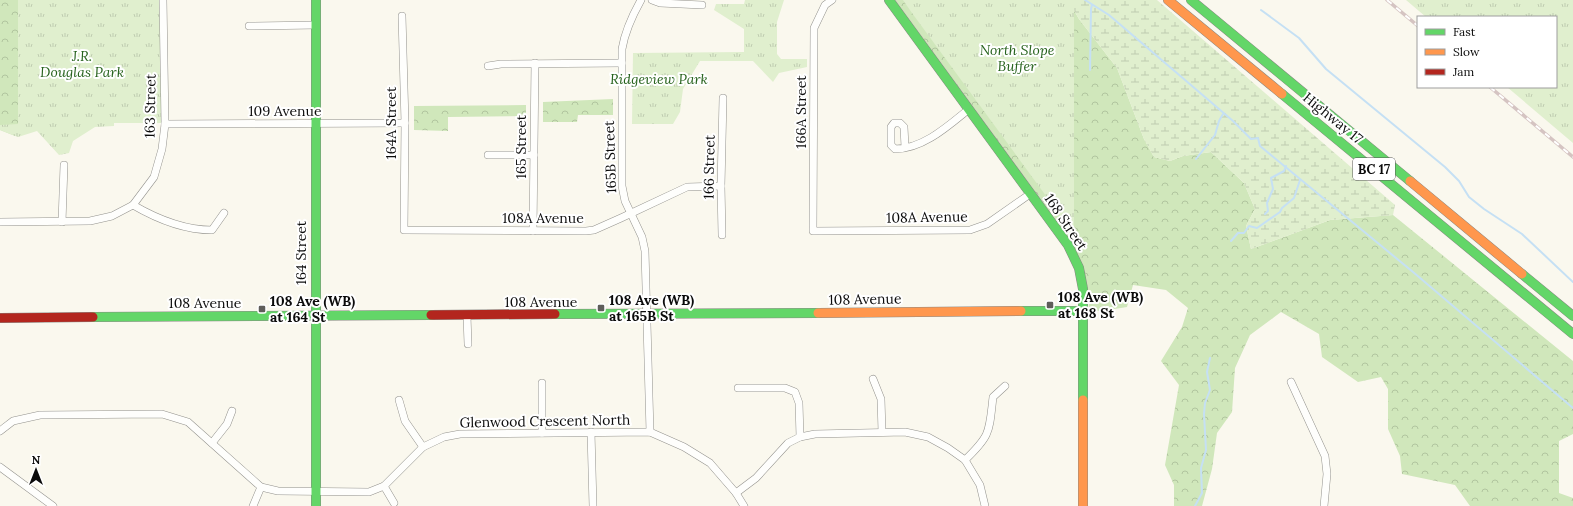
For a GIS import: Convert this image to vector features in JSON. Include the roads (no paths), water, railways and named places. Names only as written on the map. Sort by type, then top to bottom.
[{"type":"main road","name":"164 Street","points":[[316,0],[316,506]]},
{"type":"main road","name":"168 Street","points":[[889,0],[1068,245],[1078,268],[1083,289],[1083,506]]},
{"type":"main road","name":"Highway 17","points":[[1190,0],[1573,316]]},
{"type":"main road","name":"Highway 17","points":[[1170,2],[1573,334]]},
{"type":"main road","name":"108 Avenue","points":[[0,318],[1082,311]]},
{"type":"street","name":"163 Street","points":[[133,205],[154,177],[162,149],[165,124],[163,0]]},
{"type":"street","name":"165B Street","points":[[641,0],[630,20],[624,37],[622,63],[622,176],[625,201],[642,237],[645,251],[650,432]]},
{"type":"street","points":[[652,0],[660,3],[702,5]]},
{"type":"street","name":"166A Street","points":[[813,231],[814,28],[825,5],[832,0]]},
{"type":"street","name":"164A Street","points":[[402,16],[405,123],[404,230]]},
{"type":"street","points":[[249,26],[316,26]]},
{"type":"street","points":[[488,66],[535,63],[622,63]]},
{"type":"street","name":"165 Street","points":[[533,231],[535,63]]},
{"type":"street","name":"166 Street","points":[[722,235],[721,186],[723,98]]},
{"type":"street","points":[[905,147],[920,144],[969,109]]},
{"type":"street","name":"109 Avenue","points":[[165,124],[405,123]]},
{"type":"street","points":[[488,155],[534,155]]},
{"type":"street","points":[[62,222],[64,165]]},
{"type":"street","name":"108A Avenue","points":[[404,230],[594,230],[687,187],[721,186]]},
{"type":"street","name":"108A Avenue","points":[[813,231],[970,230],[987,224],[1030,194]]},
{"type":"street","points":[[0,222],[90,222],[112,216],[133,205],[148,214],[195,230],[212,230],[224,213]]},
{"type":"street","points":[[467,316],[468,344]]},
{"type":"street","points":[[872,379],[881,399],[882,432]]},
{"type":"street","points":[[1291,382],[1325,456],[1327,474],[1324,506]]},
{"type":"street","points":[[542,383],[542,433]]},
{"type":"street","points":[[966,460],[983,443],[989,432],[992,397],[1005,386]]},
{"type":"street","points":[[738,388],[785,388],[795,392],[799,403],[800,437]]},
{"type":"street","points":[[399,400],[405,421],[423,447]]},
{"type":"street","points":[[212,443],[227,424],[232,411]]},
{"type":"street","points":[[0,431],[13,421],[30,416],[162,414],[188,422],[261,487],[254,506]]},
{"type":"street","points":[[591,432],[593,506]]},
{"type":"street","name":"Glenwood Crescent North","points":[[261,487],[278,491],[369,492],[384,486],[423,447],[444,437],[460,434],[650,432],[684,447],[710,463],[736,492],[744,506]]},
{"type":"street","points":[[736,492],[756,478],[788,443],[800,437],[815,434],[905,432],[928,437],[966,460],[980,485],[985,506]]},
{"type":"street","points":[[0,467],[49,505]]},
{"type":"street","points":[[384,486],[394,503]]},
{"type":"waterway","points":[[1085,0],[1109,15],[1233,121],[1251,139],[1258,138],[1260,146],[1413,272],[1573,408]]},
{"type":"waterway","points":[[1090,70],[1092,5]]},
{"type":"waterway","points":[[1261,10],[1299,38],[1326,69],[1445,167],[1459,181],[1469,197],[1484,209],[1522,234],[1573,282]]},
{"type":"waterway","points":[[1196,159],[1215,135],[1219,121],[1223,114]]},
{"type":"waterway","points":[[1265,214],[1268,211],[1267,203],[1273,189],[1271,178],[1284,171],[1286,166]]},
{"type":"waterway","points":[[1231,241],[1238,233],[1244,233],[1249,226],[1257,228],[1280,212],[1282,208],[1294,198],[1300,180]]},
{"type":"waterway","points":[[1195,506],[1202,493],[1201,468],[1206,450],[1204,414],[1205,403],[1210,390],[1207,372],[1210,358]]},
{"type":"railway","points":[[1387,0],[1417,25]]},
{"type":"railway","points":[[1491,88],[1573,157]]},
{"type":"place","name":"108 Ave (WB) at 168 St","points":[[1050,305]]},
{"type":"place","name":"108 Ave (WB) at 165B St","points":[[601,308]]},
{"type":"place","name":"108 Ave (WB) at 164 St","points":[[262,309]]},
{"type":"park label","name":"North Slope Buffer","points":[[1017,58]]},
{"type":"park label","name":"J.R. Douglas Park","points":[[82,64]]},
{"type":"park label","name":"Ridgeview Park","points":[[659,79]]}]
